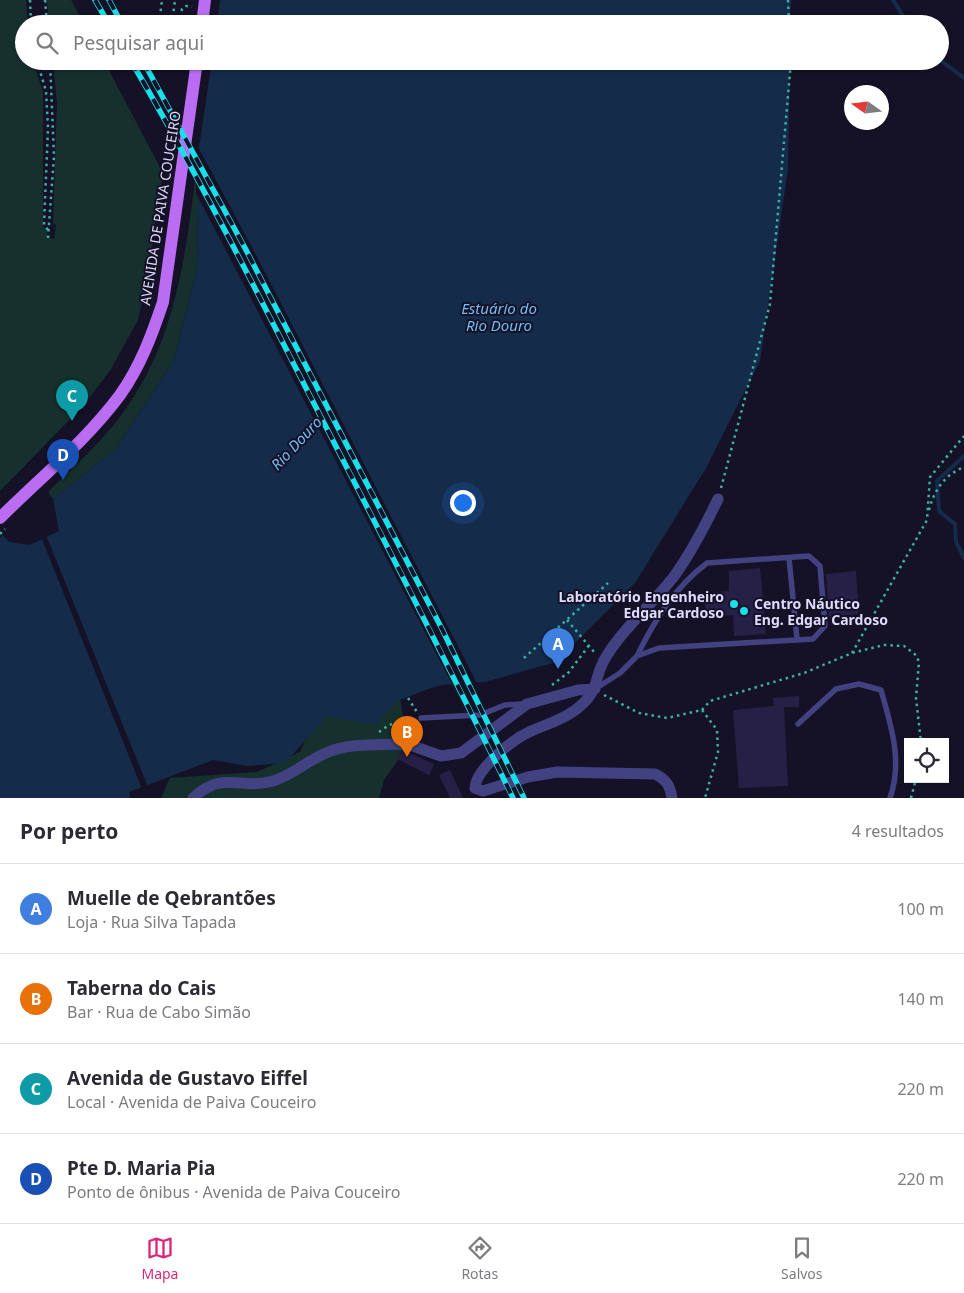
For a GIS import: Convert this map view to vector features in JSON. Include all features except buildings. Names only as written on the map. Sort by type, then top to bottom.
[{"type":"main road","name":"AVENIDA DE PAIVA COUCEIRO","points":[[4,522],[25,493],[64,457],[120,395],[140,361],[152,335],[163,302],[196,70]]},
{"type":"street","points":[[672,798],[669,786],[664,778],[655,774],[557,772],[528,776],[483,791],[475,788],[479,774],[514,742],[573,712],[595,689],[605,658],[674,576],[698,540],[718,499]]},
{"type":"street","points":[[193,798],[205,788],[216,783],[262,783],[275,781],[337,749],[410,745],[441,756],[461,753],[527,704],[578,690],[595,689]]},
{"type":"lane","points":[[595,689],[620,673],[638,656],[659,648],[813,639],[825,626],[820,566],[809,556],[707,563],[695,572],[650,628],[638,656]]},
{"type":"lane","points":[[789,558],[797,639]]},
{"type":"lane","points":[[798,724],[836,689],[859,684],[881,690],[896,744],[894,785],[890,798]]},
{"type":"lane","points":[[421,718],[480,714],[505,705],[527,704]]},
{"type":"path","points":[[30,0],[31,15]]},
{"type":"path","points":[[45,0],[46,15]]},
{"type":"path","points":[[160,15],[162,0]]},
{"type":"path","points":[[173,15],[175,0]]},
{"type":"path","points":[[788,0],[789,15]]},
{"type":"path","points":[[182,15],[183,7],[205,4]]},
{"type":"path","points":[[40,70],[46,91],[48,128],[44,225],[49,231]]},
{"type":"path","points":[[48,238],[54,156],[50,70]]},
{"type":"path","points":[[718,499],[770,304],[790,70]]},
{"type":"path","points":[[927,518],[930,477],[964,436]]},
{"type":"path","points":[[852,653],[927,518],[934,492],[954,471],[964,468]]},
{"type":"path","points":[[0,534],[4,522]]},
{"type":"path","points":[[524,658],[608,583]]},
{"type":"path","points":[[568,620],[590,644],[598,657]]},
{"type":"path","points":[[546,688],[569,672],[590,644]]},
{"type":"path","points":[[595,689],[609,700],[639,713],[667,718],[702,710],[710,700],[804,673],[852,653],[884,645],[904,646],[916,655],[919,662],[916,698],[920,738]]},
{"type":"path","points":[[408,698],[421,718]]},
{"type":"path","points":[[702,710],[717,730],[718,745],[718,752],[705,798]]},
{"type":"path","points":[[911,798],[915,783]]},
{"type":"green space","points":[[0,0],[26,0],[27,15],[15,15],[15,70],[36,70],[43,92],[43,226],[47,232],[47,237],[54,239],[56,225],[53,223],[57,103],[54,70],[109,70],[163,173],[148,275],[138,320],[111,369],[85,404],[0,491]]},
{"type":"green space","points":[[47,0],[71,0],[79,15],[48,15]]},
{"type":"green space","points":[[199,147],[197,269],[174,360],[116,449],[53,499],[48,492],[94,447],[119,418],[139,388],[156,356],[168,323],[184,254]]},
{"type":"green space","points":[[400,698],[408,746],[384,780],[379,798],[161,798],[170,778],[257,772],[300,752],[311,727],[317,703]]},
{"type":"water","points":[[220,0],[791,0],[790,15],[218,15]]},
{"type":"water","name":"Estuário do Rio Douro","points":[[211,70],[790,70],[788,169],[760,361],[706,468],[635,583],[556,662],[485,682],[443,685],[431,688],[397,701],[376,724],[326,717],[285,763],[247,766],[213,760],[129,792],[130,798],[0,798],[0,538],[3,535],[9,542],[30,545],[59,531],[53,499],[116,449],[174,360],[197,269],[199,147]],"holes":[[[246,243],[253,249],[253,257],[248,264],[239,265],[232,259],[231,250],[237,244]],[[449,635],[456,641],[457,650],[451,656],[442,657],[435,652],[435,643],[440,636]]]},
{"type":"pier","points":[[197,145],[253,249],[478,685],[453,686],[196,193]],"holes":[[[245,245],[250,250],[251,257],[247,262],[240,262],[235,258],[234,251],[238,246]],[[442,638],[448,638],[453,642],[454,649],[450,654],[443,655],[438,650],[437,644]]]},
{"type":"pier","points":[[46,535],[148,787],[142,789],[41,537]]},
{"type":"waterway","points":[[893,0],[902,15]]},
{"type":"waterway","points":[[949,67],[964,78]]},
{"type":"waterway","points":[[964,456],[937,481],[939,511],[955,524],[956,542],[964,558]]},
{"type":"railway","points":[[95,0],[104,15]]},
{"type":"railway","points":[[109,0],[117,15]]},
{"type":"railway","points":[[136,70],[243,264],[411,592],[513,798]]},
{"type":"railway","points":[[148,70],[245,248],[442,629],[524,798]]},
{"type":"place","name":"Avenida de Gustavo Eiffel","points":[[72,421]]},
{"type":"place","name":"Pte D. Maria Pia","points":[[63,480]]},
{"type":"place","name":"Laboratório Engenheiro Edgar Cardoso","points":[[734,604]]},
{"type":"place","name":"Centro Náutico Eng. Edgar Cardoso","points":[[744,611]]},
{"type":"place","name":"Muelle de Qebrantões","points":[[558,669]]},
{"type":"place","name":"Taberna do Cais","points":[[407,757]]},
{"type":"water label","name":"Rio Douro","points":[[296,443]]}]
